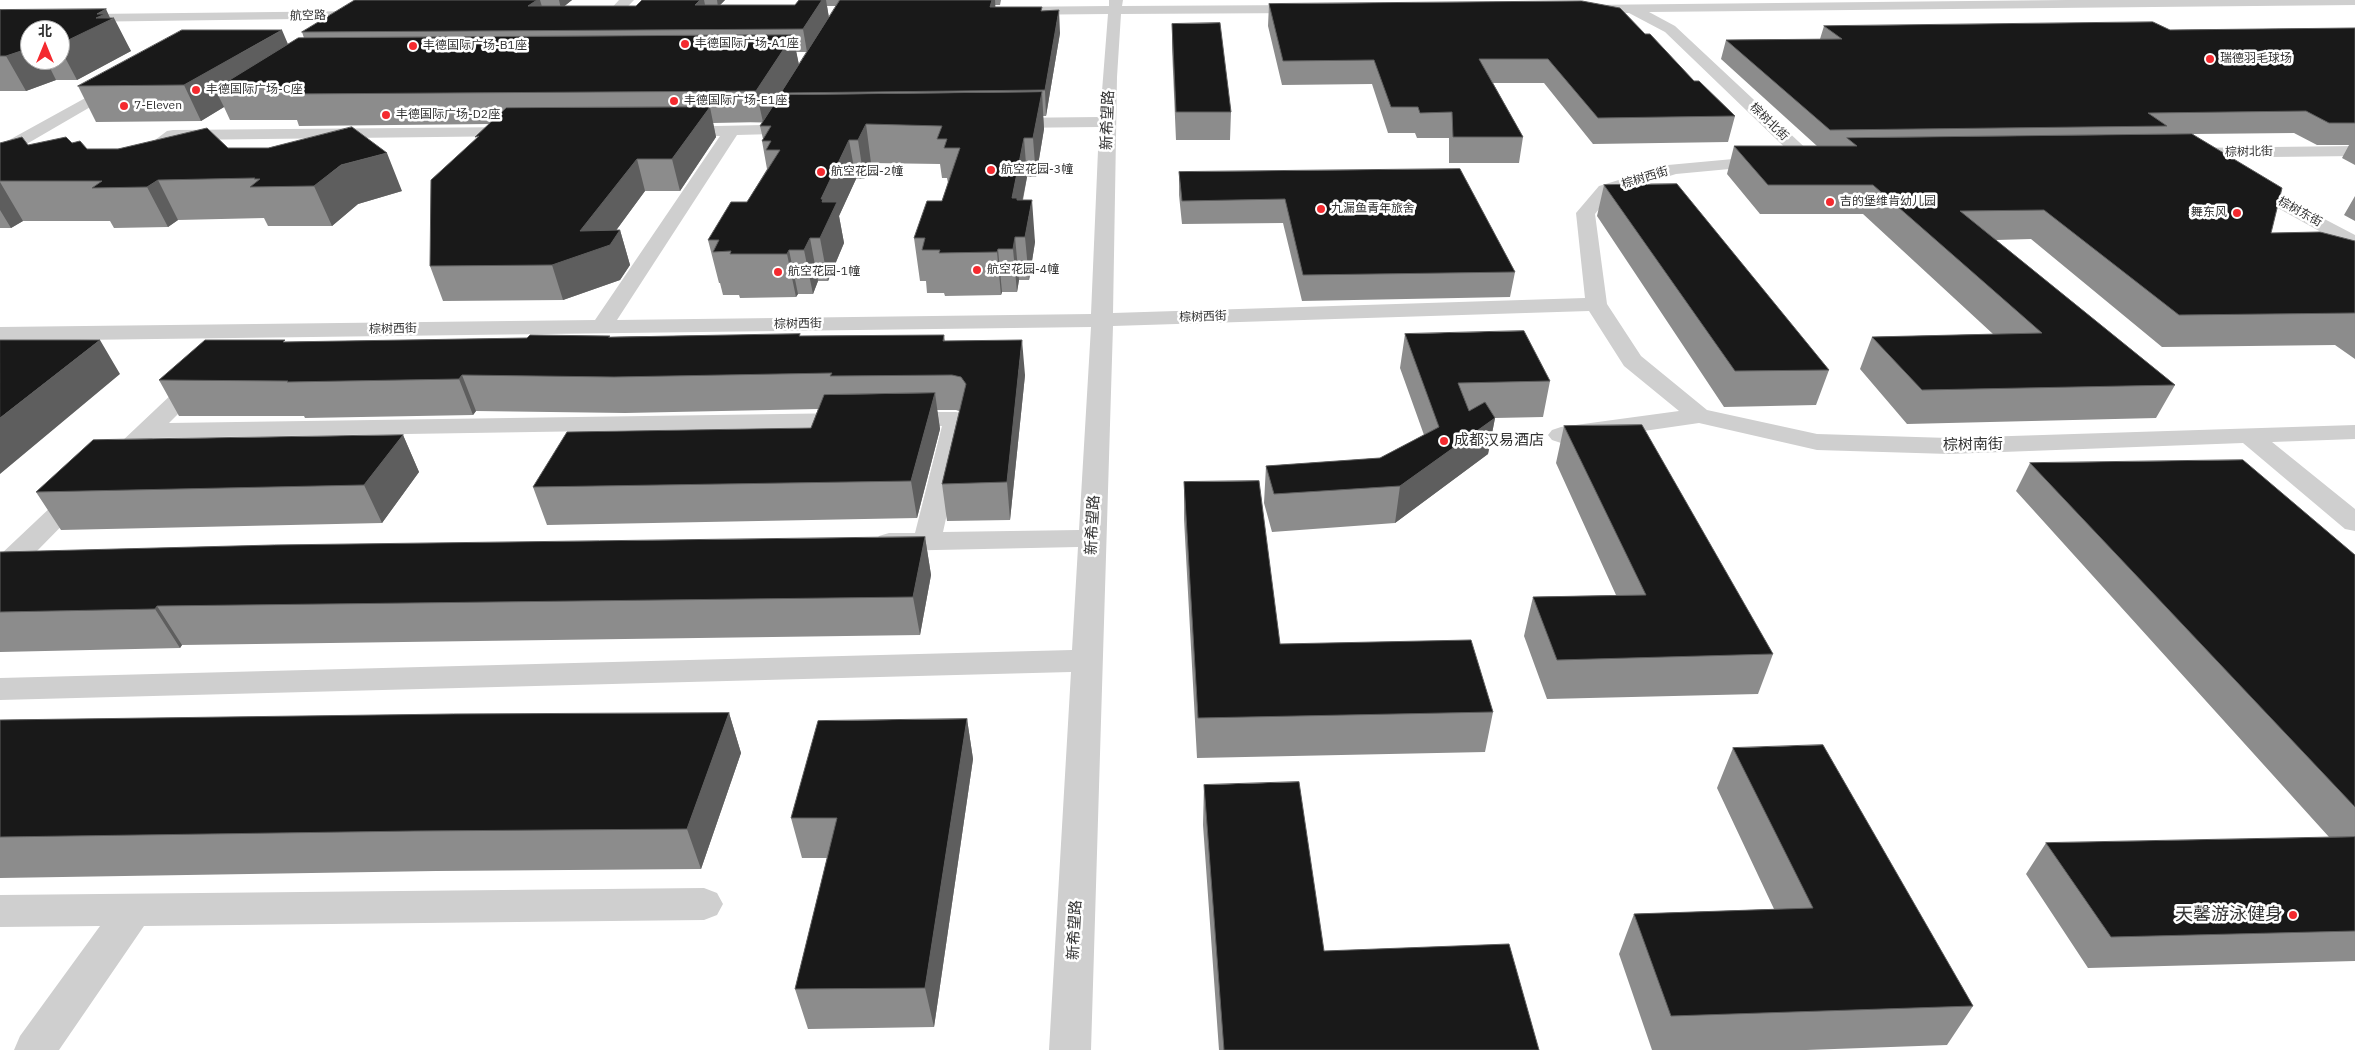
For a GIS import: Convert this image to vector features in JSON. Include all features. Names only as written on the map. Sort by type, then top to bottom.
[{"type":"street","points":[[627,0],[609,13],[634,13]]},
{"type":"street","points":[[1570,8],[1625,4],[2355,1]]},
{"type":"street","name":"棕树北街","points":[[1625,4],[1670,29],[1818,160]]},
{"type":"street","points":[[988,11],[1116,5],[1323,9]]},
{"type":"street","name":"新希望路","points":[[1070,1050],[1102,320],[1108,122],[1116,5]]},
{"type":"street","name":"航空路","points":[[0,19],[215,24],[239,10],[377,15]]},
{"type":"street","points":[[0,153],[128,80]]},
{"type":"street","points":[[662,131],[768,130],[794,87]]},
{"type":"street","points":[[192,135],[217,119]]},
{"type":"street","points":[[994,123],[1108,122]]},
{"type":"street","points":[[771,125],[790,124]]},
{"type":"street","points":[[602,326],[732,130]]},
{"type":"street","points":[[128,152],[156,151],[173,136],[192,135],[532,132]]},
{"type":"street","name":"棕树北街","points":[[2172,154],[2355,151]]},
{"type":"street","points":[[0,153],[30,153]]},
{"type":"street","name":"棕树东街","points":[[2192,153],[2355,243]]},
{"type":"street","name":"棕树西街","points":[[1699,416],[1632,361],[1596,304],[1584,213],[1606,190],[1674,169],[1770,160],[1818,160]]},
{"type":"street","name":"棕树西街","points":[[0,334],[1102,320],[1596,304]]},
{"type":"street","points":[[60,560],[10,560],[251,331]]},
{"type":"street","points":[[1561,435],[1699,416]]},
{"type":"street","name":"棕树南街","points":[[1699,416],[1817,442],[1949,446],[2355,432]]},
{"type":"street","points":[[147,431],[956,418],[927,542]]},
{"type":"street","points":[[2249,436],[2355,522]]},
{"type":"street","points":[[867,543],[1092,538]]},
{"type":"street","points":[[0,689],[1087,661]]},
{"type":"street","points":[[0,910],[704,904]]},
{"type":"street","points":[[35,1050],[134,908]]},
{"type":"building","points":[[355,0],[537,0],[528,6],[636,6],[642,0],[700,0],[695,5],[795,5],[799,0],[822,0],[803,29],[302,32]]},
{"type":"building","points":[[840,0],[992,0],[990,7],[1042,7],[1041,11],[1059,10],[1045,90],[781,93]]},
{"type":"building","points":[[1582,1],[1620,8],[1645,34],[1650,34],[1694,81],[1699,81],[1735,116],[1598,118],[1548,59],[1479,59],[1523,137],[1453,137],[1452,112],[1420,113],[1418,107],[1391,107],[1374,60],[1283,61],[1269,4]]},
{"type":"building","points":[[106,9],[97,14],[105,14],[96,18],[114,18],[70,39],[70,20],[20,20],[20,51],[0,56],[0,10]]},
{"type":"building","points":[[2153,22],[2170,30],[2355,28],[2355,123],[2329,123],[2306,111],[2148,113],[2167,126],[1830,130],[1726,40],[1842,39],[1824,26]]},
{"type":"building","points":[[1220,23],[1231,112],[1176,112],[1172,24]]},
{"type":"building","points":[[182,30],[282,30],[184,85],[78,86]]},
{"type":"building","points":[[793,35],[756,91],[286,94],[285,88],[215,89],[298,38]]},
{"type":"building","points":[[1042,92],[1033,138],[1024,138],[1012,198],[1032,200],[1025,237],[1015,237],[1013,249],[998,249],[997,252],[939,253],[940,250],[922,250],[925,238],[914,238],[927,201],[942,201],[960,148],[944,148],[947,139],[937,139],[942,126],[866,124],[858,140],[849,140],[821,199],[823,199],[822,202],[837,202],[820,238],[810,238],[804,250],[789,250],[787,254],[730,254],[731,251],[713,252],[719,240],[708,240],[731,202],[747,202],[780,150],[766,150],[771,141],[762,141],[771,126],[760,126],[780,95]]},
{"type":"building","points":[[710,107],[672,159],[637,159],[580,231],[620,230],[610,245],[552,265],[430,266],[431,180],[479,136],[475,137],[506,108]]},
{"type":"building","points":[[352,127],[387,153],[341,165],[314,186],[250,187],[260,179],[255,178],[158,180],[147,187],[92,188],[102,181],[0,181],[0,143],[22,137],[28,145],[66,137],[72,143],[80,141],[87,149],[118,149],[207,128],[228,148],[268,148]]},
{"type":"building","points":[[2192,134],[2282,188],[2271,233],[2320,232],[2355,241],[2355,313],[2179,315],[2044,210],[1960,211],[2175,385],[1922,390],[1872,337],[2042,333],[1873,185],[1768,185],[1734,146],[1857,146],[1847,138]]},
{"type":"building","points":[[1460,169],[1515,272],[1303,275],[1285,199],[1182,201],[1179,172]]},
{"type":"building","points":[[1677,184],[1829,370],[1735,371],[1604,185]]},
{"type":"building","points":[[1524,331],[1550,381],[1458,383],[1469,411],[1485,402],[1495,418],[1400,486],[1274,494],[1266,466],[1380,458],[1439,427],[1405,334]]},
{"type":"building","points":[[800,334],[799,336],[944,335],[943,341],[1022,340],[1007,482],[942,484],[966,384],[961,377],[952,375],[830,376],[832,373],[614,377],[462,375],[459,379],[287,382],[159,380],[205,340],[285,340],[283,342],[527,338],[530,335],[609,337]]},
{"type":"building","points":[[0,340],[100,340],[0,418]]},
{"type":"building","points":[[935,393],[911,481],[533,487],[567,432],[811,428],[824,395]]},
{"type":"building","points":[[1642,425],[1773,654],[1557,660],[1533,597],[1646,595],[1564,426]]},
{"type":"building","points":[[403,435],[364,485],[36,492],[93,440]]},
{"type":"building","points":[[2243,460],[2355,555],[2355,807],[2030,463]]},
{"type":"building","points":[[1259,481],[1280,644],[1471,640],[1493,712],[1198,718],[1184,482]]},
{"type":"building","points":[[925,537],[913,597],[157,606],[155,609],[0,612],[0,552],[274,545]]},
{"type":"building","points":[[729,713],[687,829],[0,837],[0,720],[453,714]]},
{"type":"building","points":[[967,719],[925,988],[795,989],[837,818],[791,818],[818,721]]},
{"type":"building","points":[[1823,745],[1973,1006],[1671,1016],[1634,914],[1813,908],[1733,748]]},
{"type":"building","points":[[1299,782],[1324,951],[1509,944],[1539,1050],[1224,1050],[1204,785]]},
{"type":"building","points":[[2355,837],[2355,931],[2111,937],[2046,843]]},
{"type":"place","name":"丰德国际广场-A1座","points":[[685,44]]},
{"type":"place","name":"丰德国际广场-B1座","points":[[413,46]]},
{"type":"place","name":"瑞德羽毛球场","points":[[2210,59]]},
{"type":"place","name":"丰德国际广场-C座","points":[[196,90]]},
{"type":"place","name":"丰德国际广场-E1座","points":[[674,101]]},
{"type":"place","name":"7-Eleven","points":[[124,106]]},
{"type":"place","name":"丰德国际广场-D2座","points":[[386,115]]},
{"type":"place","name":"航空花园-3幢","points":[[991,170]]},
{"type":"place","name":"航空花园-2幢","points":[[821,172]]},
{"type":"place","name":"吉的堡维肯幼儿园","points":[[1830,202]]},
{"type":"place","name":"九漏鱼青年旅舍","points":[[1321,209]]},
{"type":"place","name":"舞东风","points":[[2237,213]]},
{"type":"place","name":"航空花园-4幢","points":[[977,270]]},
{"type":"place","name":"航空花园-1幢","points":[[778,272]]},
{"type":"place","name":"成都汉易酒店","points":[[1444,441]]},
{"type":"place","name":"天馨游泳健身","points":[[2293,915]]}]
